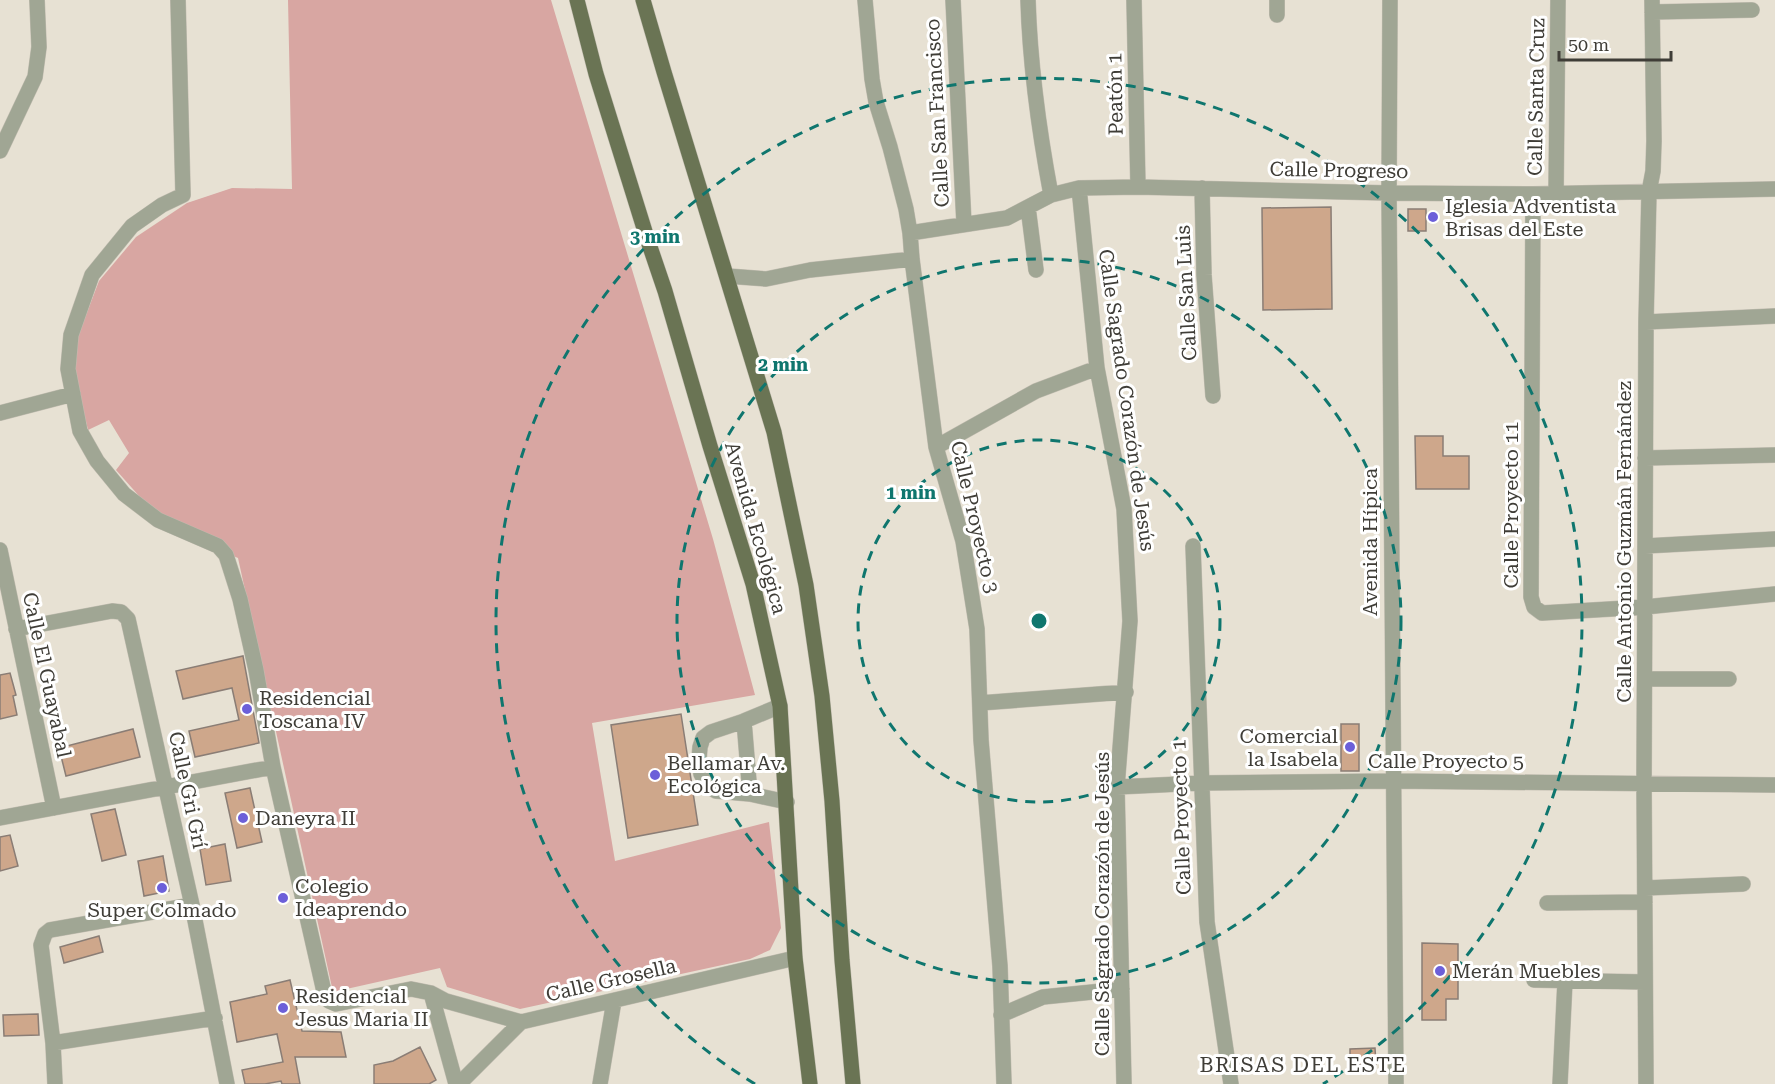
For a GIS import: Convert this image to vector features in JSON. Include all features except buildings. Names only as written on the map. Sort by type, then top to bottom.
[{"type":"main road","name":"Avenida Ecológica","points":[[577,0],[599,85],[665,291],[753,584],[780,706],[795,958],[810,1084]]},
{"type":"main road","points":[[643,0],[774,432],[806,585],[822,696],[832,801],[853,1084]]},
{"type":"street","points":[[0,151],[35,77],[39,47],[37,0]]},
{"type":"street","points":[[178,0],[183,195],[162,205],[132,226],[92,275],[71,335],[68,369],[80,431],[96,461],[124,494],[158,520],[218,546],[226,555],[240,599],[256,670],[273,767],[325,996],[336,1004],[411,989],[431,993],[446,1001],[521,1022],[458,1084],[431,993]]},
{"type":"street","name":"Calle Proyecto 3","points":[[865,0],[874,91],[910,233],[936,447],[963,541],[977,629],[981,740],[1000,966],[1004,1084]]},
{"type":"street","name":"Calle San Francisco","points":[[953,0],[964,224]]},
{"type":"street","points":[[1028,0],[1029,39],[1051,195]]},
{"type":"street","name":"Peatón 1","points":[[1134,0],[1138,187]]},
{"type":"street","name":"Avenida Hípica","points":[[1390,0],[1389,193],[1396,1084]]},
{"type":"street","name":"Calle Santa Cruz","points":[[1556,194],[1558,0]]},
{"type":"street","points":[[1652,6],[1752,10]]},
{"type":"street","name":"Calle Antonio Guzmán Fernández","points":[[1646,1084],[1645,458],[1649,192],[1653,171],[1654,141],[1652,6]]},
{"type":"street","name":"Calle Progreso","points":[[910,233],[1007,218],[1051,195],[1079,188],[1202,188],[1389,193],[1775,193]]},
{"type":"street","name":"Calle Sagrado Corazón de Jesús","points":[[1079,188],[1097,368],[1125,509],[1130,621],[1117,787],[1124,1084]]},
{"type":"street","name":"Calle San Luis","points":[[1202,188],[1204,275],[1213,396]]},
{"type":"street","name":"Calle Proyecto 11","points":[[1533,194],[1531,597],[1534,607],[1542,613],[1645,608],[1775,594]]},
{"type":"street","points":[[1028,207],[1036,270]]},
{"type":"street","points":[[727,276],[766,279],[810,270],[912,259]]},
{"type":"street","points":[[1646,322],[1775,316]]},
{"type":"street","points":[[936,447],[1036,391],[1097,368]]},
{"type":"street","points":[[0,413],[73,394]]},
{"type":"street","points":[[1645,458],[1775,455]]},
{"type":"street","points":[[1645,546],[1775,539]]},
{"type":"street","name":"Calle Proyecto 1","points":[[1193,546],[1207,922],[1231,1084]]},
{"type":"street","name":"Calle El Guayabal","points":[[0,550],[54,808]]},
{"type":"street","name":"Calle Gri Grí","points":[[16,629],[112,611],[121,612],[128,619],[192,905],[227,1084]]},
{"type":"street","points":[[1645,679],[1729,679]]},
{"type":"street","points":[[980,703],[1126,693]]},
{"type":"street","points":[[780,706],[711,732],[703,738],[699,759],[701,774],[707,785],[716,791],[750,794],[787,802]]},
{"type":"street","points":[[744,721],[750,794]]},
{"type":"street","points":[[0,818],[273,767]]},
{"type":"street","name":"Calle Proyecto 5","points":[[1117,787],[1201,783],[1393,782],[1775,785]]},
{"type":"street","points":[[1547,903],[1743,884]]},
{"type":"street","points":[[55,1084],[53,1044],[41,945],[45,934],[50,930],[192,905]]},
{"type":"street","name":"Calle Grosella","points":[[521,1022],[795,958]]},
{"type":"street","points":[[1534,980],[1645,982]]},
{"type":"street","points":[[1560,1084],[1564,981]]},
{"type":"street","points":[[1001,1015],[1043,998],[1122,989]]},
{"type":"street","points":[[600,1084],[614,1001]]},
{"type":"street","points":[[53,1044],[215,1018]]},
{"type":"shaded area","points":[[288,0],[551,0],[713,539],[755,695],[592,723],[615,861],[769,822],[781,928],[770,950],[750,959],[520,1009],[447,987],[440,968],[333,992],[238,558],[193,539],[140,497],[116,470],[129,453],[109,420],[88,430],[73,369],[78,336],[99,281],[136,237],[187,203],[232,188],[292,189]]},
{"type":"place","name":"Iglesia Adventista Brisas del Este","points":[[1433,217]]},
{"type":"place","name":"Residencial Toscana IV","points":[[247,709]]},
{"type":"place","name":"Comercial la Isabela","points":[[1350,747]]},
{"type":"place","name":"Bellamar Av. Ecológica","points":[[655,775]]},
{"type":"place","name":"Daneyra II","points":[[243,818]]},
{"type":"place","name":"Super Colmado","points":[[162,888]]},
{"type":"place","name":"Colegio Ideaprendo","points":[[283,898]]},
{"type":"place","name":"Merán Muebles","points":[[1440,971]]},
{"type":"place","name":"Residencial Jesus Maria II","points":[[283,1008]]},
{"type":"district","name":"BRISAS DEL ESTE","points":[[1303,1065]]}]
